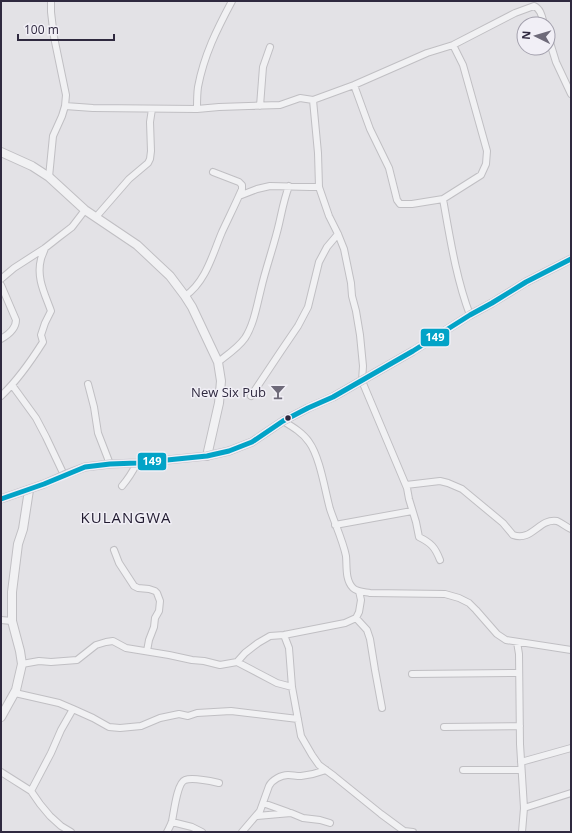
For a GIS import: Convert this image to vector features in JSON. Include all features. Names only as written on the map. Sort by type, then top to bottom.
[{"type":"main road","points":[[1,499],[29,490],[85,467],[207,456],[229,451],[252,442],[283,421],[362,381],[526,282],[571,259]]},
{"type":"street","points":[[49,177],[54,136],[65,106],[66,95],[54,37],[51,1]]},
{"type":"street","points":[[197,109],[198,89],[205,58],[217,29],[232,1]]},
{"type":"street","points":[[65,106],[93,108],[197,109],[280,105],[300,98],[313,100],[354,85],[427,53],[453,45],[515,13],[534,6],[537,7],[541,16]]},
{"type":"street","points":[[354,85],[370,129],[389,168],[397,200],[400,204],[412,204],[443,199],[481,175],[486,164],[487,150],[463,64],[453,45]]},
{"type":"street","points":[[260,106],[263,67],[270,47]]},
{"type":"street","points":[[554,56],[571,94]]},
{"type":"street","points":[[313,100],[318,152],[319,187],[329,216],[338,234],[345,256],[360,335],[363,366],[362,381],[406,485],[419,537],[432,545],[440,560]]},
{"type":"street","points":[[96,217],[130,178],[148,163],[151,151],[150,122],[152,109]]},
{"type":"street","points":[[1,152],[32,166],[49,177],[85,210],[137,245],[170,276],[185,296],[192,307],[218,362],[221,381],[219,403],[207,456]]},
{"type":"street","points":[[185,296],[192,292],[204,274],[242,189],[242,185],[239,182],[213,172]]},
{"type":"street","points":[[239,196],[270,186],[319,187]]},
{"type":"street","points":[[218,362],[240,344],[250,329],[279,224],[283,202],[289,186]]},
{"type":"street","points":[[443,199],[458,277],[470,315]]},
{"type":"street","points":[[1,279],[72,227],[85,210]]},
{"type":"street","points":[[251,396],[298,326],[308,307],[319,262],[326,247],[338,234]]},
{"type":"street","points":[[1,396],[12,385],[30,362],[43,342],[41,335],[51,311],[41,286],[39,269],[45,248]]},
{"type":"street","points":[[1,285],[16,320],[16,324],[13,329],[1,339]]},
{"type":"street","points":[[88,384],[94,407],[98,433],[110,464]]},
{"type":"street","points":[[12,385],[36,418],[64,475]]},
{"type":"street","points":[[283,421],[304,436],[317,458],[335,525],[346,555],[349,582],[353,589],[370,592],[445,594],[469,603],[497,634],[506,640],[571,650]]},
{"type":"street","points":[[122,486],[134,470],[137,463]]},
{"type":"street","points":[[406,485],[440,481],[462,489],[503,523],[515,536],[521,537],[529,534],[549,521],[558,522],[571,529]]},
{"type":"street","points":[[1,717],[15,693],[22,664],[12,621],[12,592],[18,544],[23,528],[29,490]]},
{"type":"street","points":[[335,525],[412,511]]},
{"type":"street","points":[[114,550],[119,563],[134,586],[155,591],[160,601],[159,611],[155,618],[147,651]]},
{"type":"street","points":[[237,662],[245,653],[270,636],[284,635],[345,623],[356,618],[360,612],[361,600],[359,591]]},
{"type":"street","points":[[356,618],[367,630],[370,638],[382,708]]},
{"type":"street","points":[[1,620],[12,621]]},
{"type":"street","points":[[284,635],[289,648],[292,687],[301,736],[318,765],[394,824],[404,831],[413,832]]},
{"type":"street","points":[[22,664],[39,661],[51,662],[77,660],[96,645],[113,641],[126,648],[220,665],[237,662],[277,683],[292,687]]},
{"type":"street","points":[[517,642],[519,654],[521,762],[524,808],[522,832]]},
{"type":"street","points":[[412,674],[519,673]]},
{"type":"street","points":[[15,693],[59,703],[109,727],[120,728],[141,726],[160,718],[179,714],[188,716],[197,713],[232,711],[298,719]]},
{"type":"street","points":[[31,790],[73,709]]},
{"type":"street","points":[[444,727],[520,726]]},
{"type":"street","points":[[521,762],[571,748]]},
{"type":"street","points":[[242,832],[260,811],[271,782],[283,776],[308,775],[326,770]]},
{"type":"street","points":[[463,770],[522,770]]},
{"type":"street","points":[[1,772],[31,790],[50,816],[61,826],[71,832]]},
{"type":"street","points":[[167,832],[172,822],[178,790],[181,783],[185,780],[198,779],[219,783]]},
{"type":"street","points":[[524,808],[571,793]]},
{"type":"street","points":[[263,803],[303,818],[330,823]]},
{"type":"street","points":[[257,816],[290,813]]},
{"type":"street","points":[[172,822],[192,827],[202,832]]},
{"type":"transit line","name":"149","points":[[1,499],[44,484],[85,467],[207,456],[229,451],[252,442],[283,421],[333,397],[413,351],[526,282],[571,259]]},
{"type":"place","name":"New Six Pub","points":[[278,392]]},
{"type":"district","name":"KULANGWA","points":[[126,517]]}]
